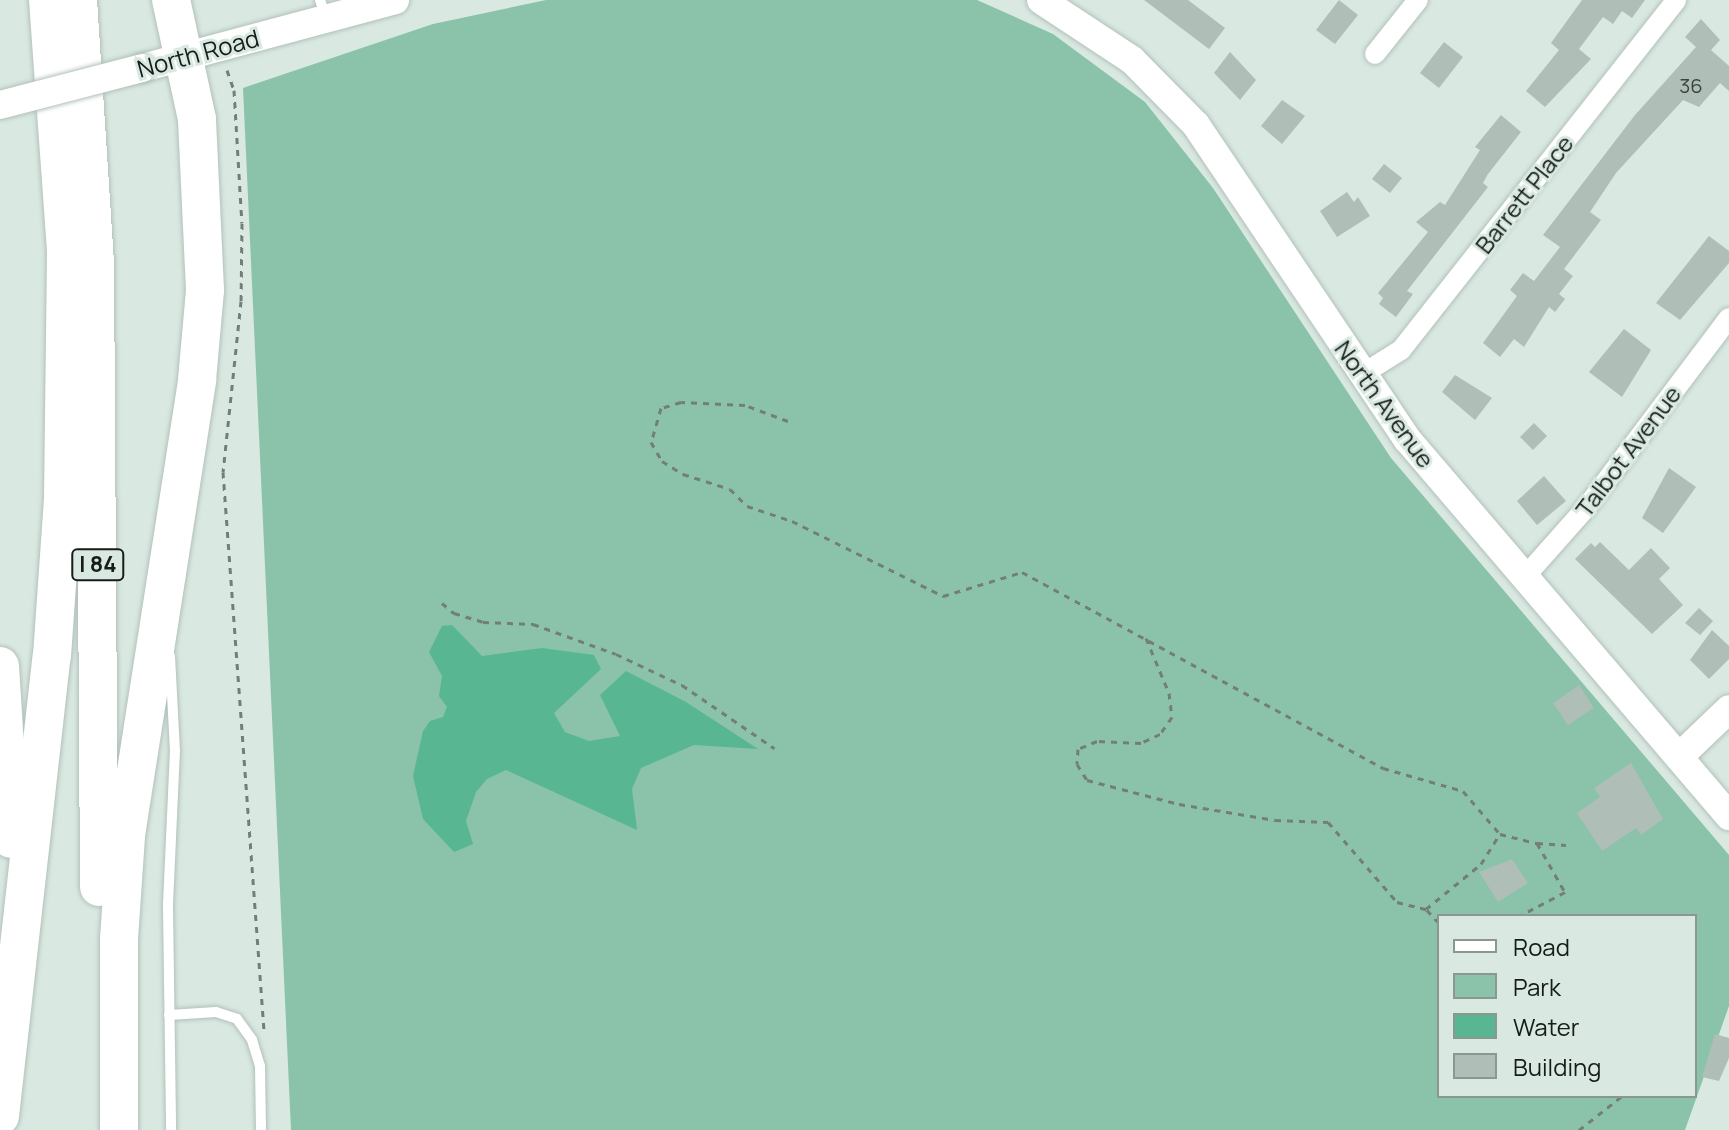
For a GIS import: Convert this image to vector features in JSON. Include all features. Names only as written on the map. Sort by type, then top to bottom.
[{"type":"highway","name":"I 84","points":[[0,1116],[52,656],[63,499],[67,301],[62,158],[48,0]]},
{"type":"highway","name":"I 84","points":[[78,0],[96,288],[101,1130]]},
{"type":"highway","points":[[119,1130],[123,868],[197,380],[207,263],[197,119],[186,57],[171,0]]},
{"type":"highway","points":[[0,666],[11,797],[0,972]]},
{"type":"main road","name":"North Road","points":[[0,105],[186,57],[323,10],[395,0]]},
{"type":"main road","name":"North Avenue","points":[[1041,0],[1132,60],[1196,125],[1361,375],[1428,466],[1729,816]]},
{"type":"main road","points":[[1679,757],[1729,709]]},
{"type":"street","points":[[1375,54],[1418,0]]},
{"type":"street","name":"Barrett Place","points":[[1361,375],[1401,350],[1676,0]]},
{"type":"street","name":"Talbot Avenue","points":[[1523,579],[1585,509],[1729,318]]},
{"type":"lane","points":[[165,579],[175,750],[169,1015],[171,1130]]},
{"type":"lane","points":[[169,1015],[216,1012],[237,1019],[252,1040],[260,1066],[261,1130]]},
{"type":"path","points":[[234,90],[241,301],[223,472],[265,1044]]},
{"type":"path","points":[[788,421],[745,405],[681,402],[661,408],[651,442],[662,461],[683,474],[730,489],[747,506],[792,521],[943,596],[1022,572],[1383,768],[1463,791],[1500,834],[1537,843],[1566,845]]},
{"type":"path","points":[[442,603],[454,613],[483,622],[533,624],[616,654],[682,685],[774,748]]},
{"type":"path","points":[[1146,637],[1169,693],[1172,717],[1160,734],[1141,743],[1097,741],[1078,749],[1077,764],[1087,780],[1179,804],[1328,822],[1397,902],[1426,909],[1437,921]]},
{"type":"path","points":[[1426,909],[1481,864],[1500,834]]},
{"type":"path","points":[[1523,914],[1565,892],[1537,843]]},
{"type":"path","points":[[1579,1130],[1619,1098]]},
{"type":"green space","points":[[546,0],[977,0],[1053,34],[1145,102],[1213,188],[1391,458],[1729,855],[1729,1006],[1697,1096],[1697,914],[1437,914],[1437,1098],[1696,1098],[1685,1130],[291,1130],[243,88],[433,24]]},
{"type":"water","points":[[452,625],[482,656],[542,648],[594,655],[601,669],[554,713],[565,732],[589,741],[620,736],[600,695],[626,671],[686,702],[758,749],[694,745],[641,768],[632,789],[637,830],[506,770],[487,779],[476,792],[466,821],[473,844],[454,852],[423,819],[413,776],[423,731],[430,721],[443,717],[447,707],[439,696],[442,676],[429,652],[442,626]]},
{"type":"building","points":[[1144,0],[1188,0],[1225,28],[1209,49]]},
{"type":"building","points":[[1339,0],[1358,15],[1335,44],[1316,30]]},
{"type":"building","points":[[1582,0],[1645,0],[1632,18],[1622,11],[1613,24],[1603,17],[1579,49],[1591,59],[1545,107],[1526,91],[1559,50],[1551,43]]},
{"type":"building","points":[[1701,19],[1720,40],[1711,50],[1729,66],[1729,91],[1720,83],[1699,107],[1683,100],[1616,173],[1590,212],[1601,220],[1564,269],[1573,276],[1559,294],[1565,299],[1555,312],[1549,307],[1524,347],[1514,339],[1500,357],[1483,343],[1517,296],[1510,290],[1523,273],[1534,281],[1560,247],[1543,235],[1635,115],[1696,47],[1685,37]]},
{"type":"building","points":[[1444,42],[1463,57],[1439,88],[1420,73]]},
{"type":"building","points":[[1230,52],[1256,80],[1240,100],[1214,73]]},
{"type":"building","points":[[1282,100],[1305,116],[1282,144],[1261,126]]},
{"type":"building","points":[[1501,115],[1521,132],[1488,174],[1483,183],[1488,187],[1407,291],[1413,294],[1396,317],[1379,304],[1383,298],[1378,293],[1428,232],[1416,222],[1440,202],[1445,205],[1480,150],[1475,147]]},
{"type":"building","points":[[1384,164],[1402,178],[1390,193],[1372,179]]},
{"type":"building","points":[[1347,192],[1354,202],[1358,197],[1370,216],[1337,237],[1320,211]]},
{"type":"building","points":[[1709,236],[1729,251],[1729,263],[1680,320],[1656,303]]},
{"type":"building","points":[[1624,329],[1651,350],[1622,397],[1589,372]]},
{"type":"building","points":[[1455,375],[1492,398],[1475,420],[1442,392]]},
{"type":"building","points":[[1534,423],[1547,436],[1533,450],[1520,437]]},
{"type":"building","points":[[1669,468],[1696,487],[1663,533],[1642,518]]},
{"type":"building","points":[[1544,476],[1566,501],[1537,525],[1517,501]]},
{"type":"building","points":[[1600,542],[1629,570],[1651,548],[1670,568],[1659,579],[1683,605],[1652,634],[1575,559],[1591,543],[1595,547]]},
{"type":"building","points":[[1699,608],[1713,621],[1700,635],[1685,623]]},
{"type":"building","points":[[1712,630],[1729,646],[1729,659],[1709,679],[1690,660]]},
{"type":"building","points":[[1579,685],[1594,708],[1568,725],[1553,703]]},
{"type":"building","points":[[1631,763],[1663,819],[1641,835],[1636,828],[1602,851],[1577,813],[1600,797],[1594,788]]},
{"type":"building","points":[[1512,859],[1528,883],[1498,902],[1479,872]]},
{"type":"building","points":[[1715,1034],[1729,1038],[1729,1058],[1719,1081],[1702,1077]]}]
